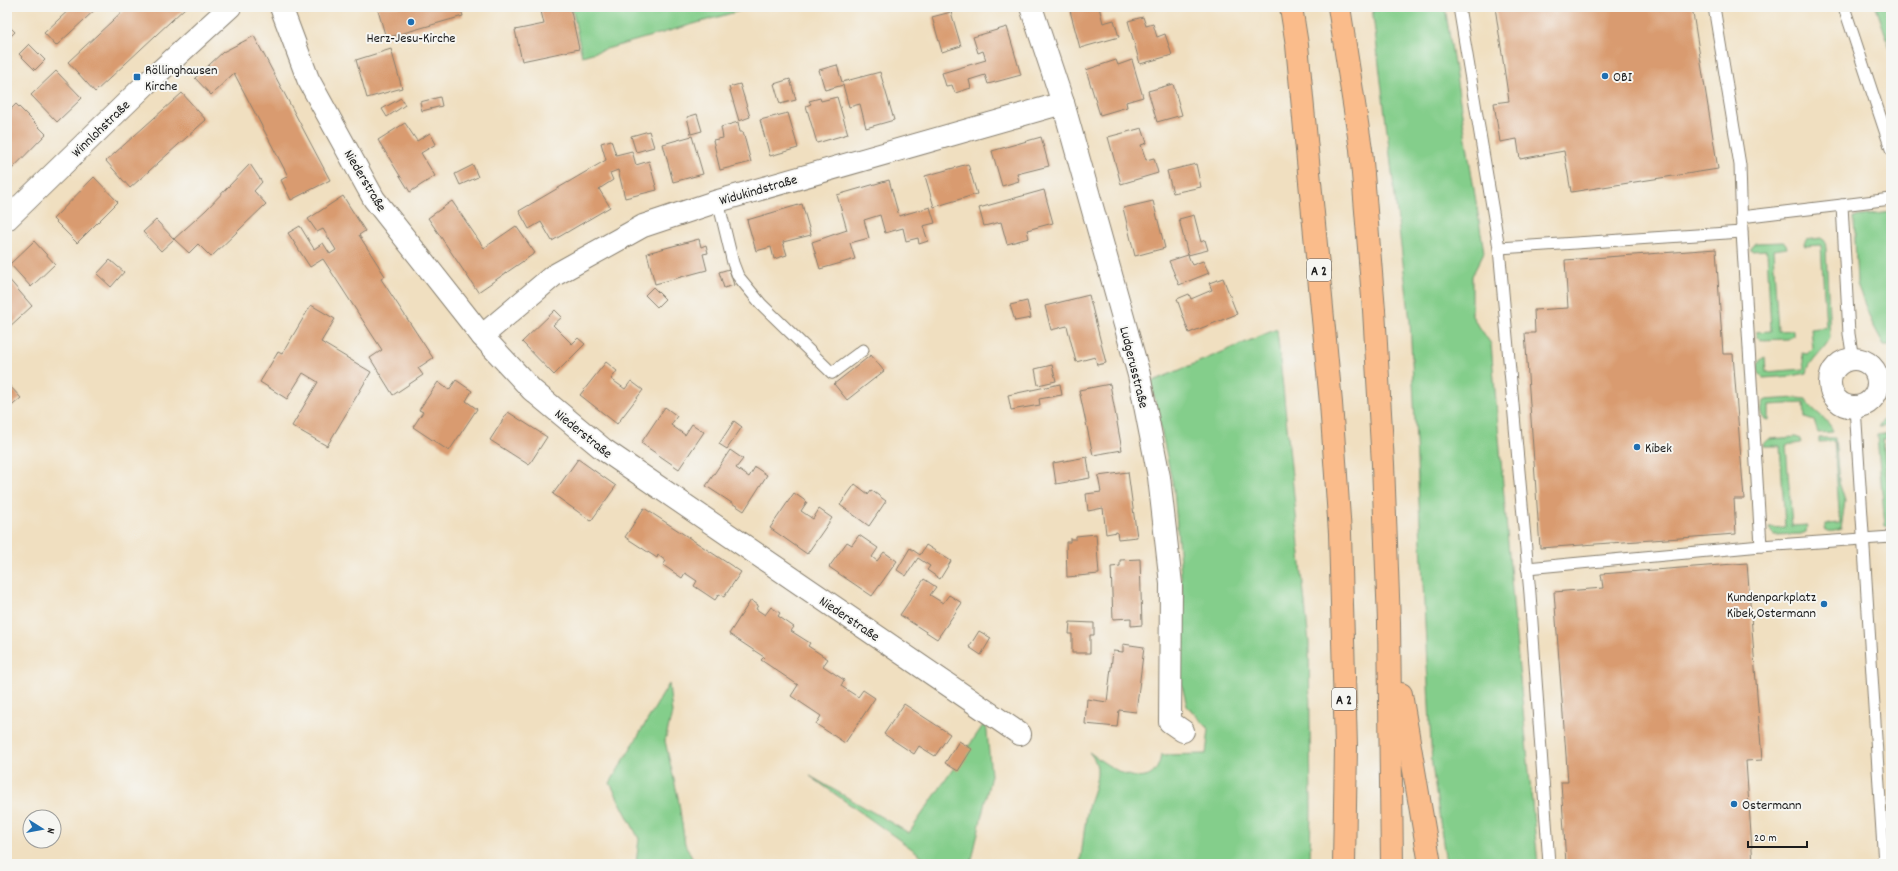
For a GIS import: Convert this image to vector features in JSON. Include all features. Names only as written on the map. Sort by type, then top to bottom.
[{"type":"highway","name":"A 2","points":[[1291,7],[1297,45],[1330,395],[1340,533],[1346,747],[1344,864]]},
{"type":"highway","points":[[1339,7],[1360,149],[1374,310],[1383,464],[1389,622],[1392,864]]},
{"type":"highway","points":[[1389,622],[1430,864]]},
{"type":"street","name":"Winnlohstraße","points":[[7,219],[155,76],[230,7]]},
{"type":"street","name":"Niederstraße","points":[[281,7],[308,79],[374,199],[482,336],[532,390],[603,449],[1020,734]]},
{"type":"street","name":"Ludgerusstraße","points":[[1032,7],[1063,103],[1138,375],[1159,477],[1171,584],[1170,722],[1183,732]]},
{"type":"street","name":"Widukindstraße","points":[[482,336],[553,276],[643,226],[718,201],[1063,103]]},
{"type":"street","points":[[1853,359],[1860,360],[1884,375],[1873,398],[1862,406],[1855,407],[1841,403],[1836,399],[1830,386],[1830,378],[1838,365],[1853,359]]},
{"type":"lane","points":[[1459,7],[1499,248],[1527,568],[1549,864]]},
{"type":"lane","points":[[1714,7],[1740,165],[1741,217],[1761,546]]},
{"type":"lane","points":[[1844,7],[1891,149]]},
{"type":"lane","points":[[1741,217],[1891,198]]},
{"type":"lane","points":[[718,201],[733,263],[738,276],[761,304],[832,373],[863,350]]},
{"type":"lane","points":[[1842,205],[1849,334],[1853,359]]},
{"type":"lane","points":[[1499,248],[1742,232]]},
{"type":"lane","points":[[1855,407],[1862,539],[1884,864]]},
{"type":"lane","points":[[1527,568],[1761,546],[1891,536]]},
{"type":"green space","points":[[572,7],[753,7],[582,56]]},
{"type":"green space","points":[[1372,7],[1445,7],[1484,252],[1472,276],[1472,316],[1491,344],[1517,648],[1538,864],[1446,864],[1432,765],[1410,321]]},
{"type":"green space","points":[[1876,7],[1891,7],[1891,51]]},
{"type":"green space","points":[[1891,212],[1891,345],[1884,345],[1871,321],[1857,284],[1854,217]]},
{"type":"green space","points":[[1821,238],[1825,241],[1826,249],[1830,338],[1810,364],[1807,373],[1792,376],[1763,378],[1759,373],[1758,366],[1760,361],[1765,357],[1766,372],[1804,369],[1802,353],[1807,354],[1813,348],[1811,329],[1826,327],[1821,245],[1805,246],[1804,244],[1806,240]]},
{"type":"green space","points":[[1783,242],[1786,244],[1787,248],[1773,250],[1778,331],[1793,330],[1793,336],[1788,339],[1760,340],[1757,337],[1756,332],[1771,331],[1767,250],[1751,251],[1751,249],[1756,243]]},
{"type":"green space","points":[[1277,329],[1309,643],[1311,807],[1310,864],[1080,864],[1089,803],[1097,773],[1096,763],[1089,752],[1118,771],[1140,778],[1149,775],[1157,768],[1161,755],[1206,754],[1209,729],[1187,706],[1180,678],[1183,600],[1174,490],[1151,382]]},
{"type":"green space","points":[[1796,398],[1806,399],[1808,404],[1828,422],[1833,432],[1818,433],[1814,421],[1805,418],[1804,403],[1769,405],[1769,420],[1762,415],[1763,403],[1765,400]]},
{"type":"green space","points":[[1891,410],[1891,426],[1878,427]]},
{"type":"green space","points":[[1891,433],[1891,438],[1883,439],[1891,527],[1885,526],[1877,435]]},
{"type":"green space","points":[[1796,437],[1800,439],[1801,443],[1786,445],[1792,526],[1807,525],[1806,532],[1801,534],[1774,535],[1770,528],[1785,527],[1780,446],[1764,446],[1764,444],[1769,439]]},
{"type":"green space","points":[[1819,438],[1835,438],[1839,482],[1845,501],[1841,529],[1833,531],[1825,529],[1825,524],[1840,523],[1834,441],[1819,442]]},
{"type":"green space","points":[[669,684],[672,713],[665,741],[678,797],[685,844],[695,864],[636,864],[639,839],[610,783]]},
{"type":"green space","points":[[986,721],[991,775],[971,864],[933,864],[810,776],[909,833]]},
{"type":"building","points":[[72,7],[98,7],[56,46],[44,33]]},
{"type":"building","points":[[127,7],[186,7],[95,92],[68,62]]},
{"type":"building","name":"Herz-Jesu-Kirche","points":[[377,7],[460,7],[463,16],[386,38]]},
{"type":"building","points":[[540,7],[570,7],[579,49],[522,61],[515,30],[544,24]]},
{"type":"building","points":[[1069,7],[1099,7],[1103,23],[1114,20],[1119,37],[1080,48]]},
{"type":"building","name":"OBI","points":[[1495,7],[1692,7],[1718,169],[1571,192],[1564,151],[1520,159],[1517,139],[1500,142],[1494,103],[1509,101]]},
{"type":"building","points":[[951,12],[961,46],[942,52],[932,17]]},
{"type":"building","points":[[1143,17],[1146,26],[1153,24],[1157,37],[1165,34],[1172,55],[1140,64],[1128,21]]},
{"type":"building","points":[[7,24],[15,32],[7,40]]},
{"type":"building","points":[[1007,27],[1021,75],[988,84],[985,75],[969,80],[971,88],[955,93],[952,85],[946,86],[942,73],[986,60],[983,51],[978,53],[973,37]]},
{"type":"building","points":[[254,36],[330,180],[291,200],[281,180],[288,176],[234,73],[211,95],[195,78],[223,52]]},
{"type":"building","points":[[29,44],[45,60],[35,70],[19,54]]},
{"type":"building","points":[[391,49],[402,88],[367,98],[356,60]]},
{"type":"building","points":[[1116,60],[1118,65],[1132,60],[1143,97],[1126,102],[1127,107],[1100,115],[1086,70]]},
{"type":"building","points":[[837,65],[842,82],[880,72],[894,120],[866,128],[860,104],[849,107],[843,85],[825,90],[819,70]]},
{"type":"building","points":[[56,71],[82,98],[57,122],[31,95]]},
{"type":"building","points":[[790,79],[796,100],[780,104],[774,84]]},
{"type":"building","points":[[740,84],[750,117],[739,121],[729,87]]},
{"type":"building","points":[[1173,84],[1182,115],[1157,122],[1148,91]]},
{"type":"building","points":[[182,93],[206,120],[130,188],[106,161]]},
{"type":"building","points":[[440,97],[442,106],[422,111],[420,102]]},
{"type":"building","points":[[837,97],[848,134],[817,143],[806,106],[811,104],[809,101],[820,98],[821,101]]},
{"type":"building","points":[[401,98],[405,105],[387,117],[382,109]]},
{"type":"building","points":[[16,104],[46,134],[7,174],[7,113]]},
{"type":"building","points":[[788,113],[798,148],[770,156],[760,120]]},
{"type":"building","points":[[697,114],[702,131],[691,134],[687,117]]},
{"type":"building","points":[[738,122],[740,132],[743,132],[751,162],[720,170],[713,140],[723,138],[721,127]]},
{"type":"building","points":[[405,123],[417,141],[430,133],[436,144],[421,153],[435,176],[410,192],[378,140]]},
{"type":"building","points":[[1142,128],[1147,143],[1141,145],[1146,160],[1154,158],[1158,173],[1121,184],[1108,137]]},
{"type":"building","points":[[649,131],[654,147],[636,152],[631,136]]},
{"type":"building","points":[[692,136],[703,174],[673,182],[663,144]]},
{"type":"building","points":[[1041,137],[1049,166],[1017,174],[1019,181],[1002,186],[992,151]]},
{"type":"building","points":[[611,140],[616,155],[632,151],[636,165],[649,161],[657,190],[625,198],[618,170],[610,173],[613,180],[599,189],[610,207],[552,241],[541,222],[529,229],[519,211],[606,160],[601,143]]},
{"type":"building","points":[[250,164],[262,182],[254,191],[266,204],[211,257],[198,244],[189,253],[174,239],[206,210]]},
{"type":"building","points":[[968,164],[977,194],[934,207],[925,176]]},
{"type":"building","points":[[1196,164],[1201,187],[1173,193],[1167,171]]},
{"type":"building","points":[[473,165],[478,177],[460,185],[455,174]]},
{"type":"building","points":[[94,177],[118,202],[77,243],[53,219]]},
{"type":"building","points":[[889,180],[899,216],[930,207],[935,223],[923,226],[928,241],[919,244],[918,238],[906,241],[903,228],[885,233],[880,215],[864,220],[869,238],[850,243],[855,259],[820,269],[812,242],[847,230],[837,195]]},
{"type":"building","points":[[1044,190],[1053,223],[1027,230],[1029,238],[1007,244],[1001,222],[984,226],[979,208]]},
{"type":"building","points":[[343,196],[365,231],[359,235],[385,276],[381,279],[433,358],[418,368],[423,375],[393,395],[370,358],[382,350],[323,259],[310,267],[288,233],[300,226],[314,249],[323,243],[330,254],[336,250],[323,229],[317,232],[308,219]]},
{"type":"building","points":[[452,201],[484,248],[516,226],[535,253],[478,292],[428,218]]},
{"type":"building","points":[[1153,201],[1165,248],[1135,256],[1123,208]]},
{"type":"building","points":[[802,204],[811,235],[783,242],[787,255],[774,259],[771,247],[756,251],[747,220]]},
{"type":"building","points":[[1194,215],[1201,242],[1205,240],[1208,250],[1188,255],[1179,219]]},
{"type":"building","points":[[156,220],[174,239],[161,251],[143,232]]},
{"type":"building","points":[[699,239],[701,247],[706,245],[708,253],[703,254],[707,270],[655,284],[647,253]]},
{"type":"building","points":[[34,241],[55,264],[31,287],[10,264]]},
{"type":"building","name":"Kibek","points":[[1716,249],[1723,354],[1733,354],[1744,499],[1734,499],[1736,534],[1540,548],[1525,333],[1535,333],[1534,310],[1568,308],[1565,260]]},
{"type":"building","points":[[1188,255],[1192,265],[1203,261],[1209,273],[1179,285],[1169,261]]},
{"type":"building","points":[[110,260],[124,272],[111,287],[97,274]]},
{"type":"building","points":[[729,269],[734,285],[724,288],[719,272]]},
{"type":"building","points":[[7,277],[32,306],[7,329]]},
{"type":"building","points":[[1223,278],[1237,314],[1189,333],[1177,299],[1189,294],[1191,299],[1212,290],[1209,283]]},
{"type":"building","points":[[653,287],[665,299],[657,307],[645,295]]},
{"type":"building","points":[[1089,295],[1106,363],[1097,365],[1095,357],[1076,362],[1067,326],[1051,330],[1045,306]]},
{"type":"building","points":[[1027,301],[1031,318],[1015,321],[1010,305]]},
{"type":"building","points":[[311,305],[335,319],[321,342],[371,372],[327,446],[292,426],[318,382],[303,373],[287,399],[260,382],[278,352],[282,354]]},
{"type":"building","points":[[555,310],[562,317],[553,325],[572,344],[578,338],[585,344],[554,375],[522,342]]},
{"type":"building","points":[[871,355],[884,371],[847,400],[834,384]]},
{"type":"building","points":[[606,362],[617,371],[611,379],[625,389],[631,381],[643,390],[617,424],[580,395]]},
{"type":"building","points":[[1052,365],[1056,381],[1038,385],[1035,369]]},
{"type":"building","points":[[456,380],[472,391],[466,401],[477,409],[449,451],[413,427],[423,412],[419,410],[438,382],[449,390]]},
{"type":"building","points":[[1060,384],[1062,395],[1039,399],[1040,405],[1011,410],[1008,395]]},
{"type":"building","points":[[1110,384],[1122,450],[1093,455],[1079,390]]},
{"type":"building","points":[[9,385],[21,398],[7,410],[7,386]]},
{"type":"building","points":[[665,407],[677,416],[671,425],[685,435],[692,424],[704,432],[679,469],[641,443]]},
{"type":"building","points":[[508,412],[547,437],[529,465],[490,440]]},
{"type":"building","points":[[734,421],[742,427],[727,449],[719,444]]},
{"type":"building","points":[[730,450],[743,459],[736,468],[749,477],[755,467],[767,475],[744,511],[706,486]]},
{"type":"building","points":[[1087,457],[1090,478],[1056,484],[1053,463]]},
{"type":"building","points":[[578,459],[616,486],[591,521],[553,494]]},
{"type":"building","points":[[1128,472],[1137,537],[1118,539],[1117,532],[1106,534],[1103,508],[1088,511],[1086,494],[1101,492],[1098,476]]},
{"type":"building","points":[[855,484],[868,494],[871,490],[886,501],[869,526],[840,505]]},
{"type":"building","points":[[794,493],[807,502],[801,511],[813,519],[819,509],[832,518],[807,554],[770,528]]},
{"type":"building","points":[[644,508],[741,572],[724,597],[719,594],[715,600],[694,586],[697,581],[685,573],[682,578],[663,565],[666,561],[658,555],[657,558],[625,537]]},
{"type":"building","points":[[1096,534],[1099,574],[1067,577],[1066,542],[1070,542],[1070,539],[1076,539],[1076,536]]},
{"type":"building","points":[[859,535],[878,548],[872,557],[877,561],[884,552],[897,561],[872,596],[829,567],[847,542],[852,545]]},
{"type":"building","points":[[926,545],[951,561],[940,579],[927,570],[930,566],[918,558],[906,576],[897,570],[910,548],[920,555]]},
{"type":"building","points":[[1140,559],[1142,625],[1131,626],[1131,618],[1113,619],[1111,567],[1120,566],[1120,560]]},
{"type":"building","points":[[1747,563],[1762,760],[1746,761],[1753,864],[1566,864],[1561,782],[1568,782],[1554,592],[1603,588],[1601,574]]},
{"type":"building","points":[[924,579],[936,587],[930,595],[943,603],[949,595],[962,603],[937,639],[900,615]]},
{"type":"building","points":[[751,600],[758,605],[756,609],[765,615],[771,607],[780,613],[778,616],[794,627],[791,631],[810,643],[808,646],[828,659],[823,666],[844,680],[841,686],[858,697],[863,690],[875,698],[845,743],[816,724],[821,716],[791,696],[798,685],[761,660],[764,657],[729,634]]},
{"type":"building","points":[[1070,622],[1094,623],[1094,635],[1090,635],[1090,653],[1072,653],[1072,634],[1069,634]]},
{"type":"building","points":[[979,631],[991,638],[981,655],[969,647]]},
{"type":"building","points":[[1123,644],[1144,647],[1136,712],[1119,710],[1117,727],[1085,724],[1087,699],[1107,702],[1113,651],[1123,652]]},
{"type":"building","points":[[904,704],[950,734],[935,756],[919,746],[914,754],[884,734]]},
{"type":"building","points":[[959,741],[972,749],[958,771],[945,763]]},
{"type":"place","name":"Herz-Jesu-Kirche","points":[[411,22]]},
{"type":"place","name":"OBI","points":[[1605,76]]},
{"type":"place","name":"Röllinghausen Kirche","points":[[137,77]]},
{"type":"place","name":"Kibek","points":[[1637,447]]},
{"type":"place","name":"Kundenparkplatz Kibek,Ostermann","points":[[1824,604]]},
{"type":"place","name":"Ostermann","points":[[1734,804]]}]
